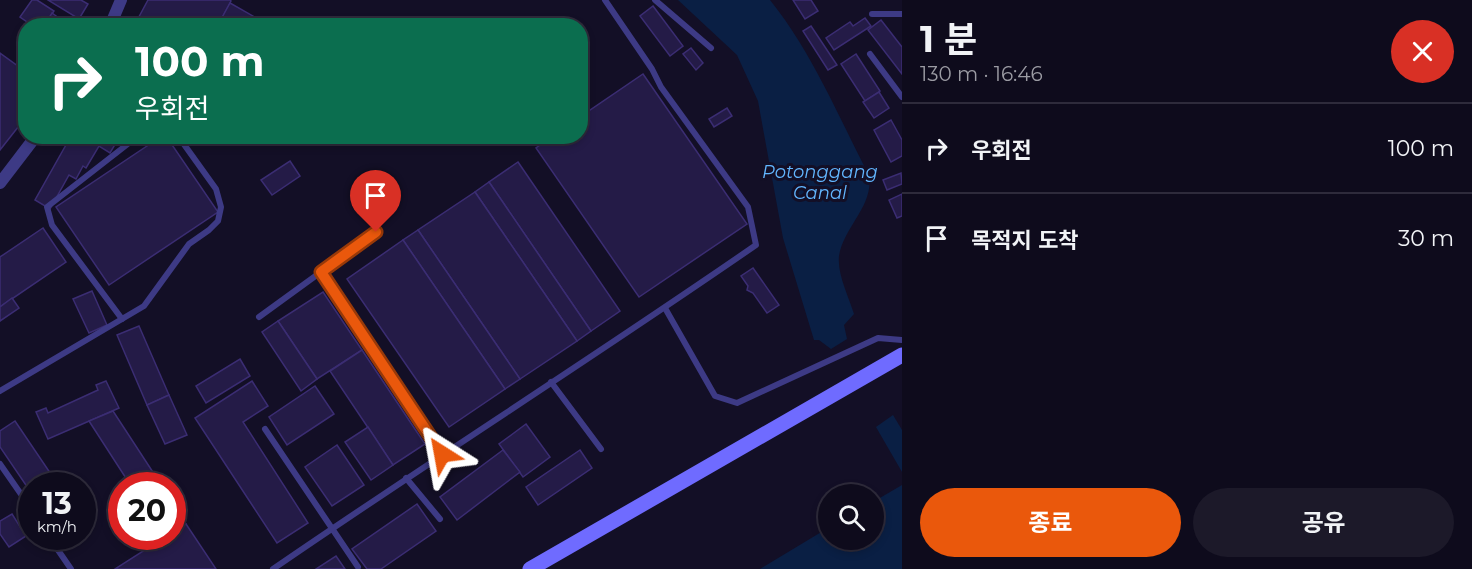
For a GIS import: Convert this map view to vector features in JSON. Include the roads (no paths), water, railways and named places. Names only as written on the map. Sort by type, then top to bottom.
[{"type":"main road","points":[[530,569],[902,355]]},
{"type":"street","points":[[113,18],[121,0]]},
{"type":"street","points":[[0,183],[30,144]]},
{"type":"lane","points":[[273,569],[442,454],[665,308],[756,244],[748,207],[661,87],[652,69],[605,0]]},
{"type":"lane","points":[[655,0],[711,48]]},
{"type":"lane","points":[[872,14],[902,14]]},
{"type":"lane","points":[[870,54],[902,97]]},
{"type":"lane","points":[[122,319],[52,225],[47,207],[128,144]]},
{"type":"lane","points":[[0,391],[144,306],[189,244],[218,221],[221,207],[216,189],[184,144]]},
{"type":"lane","points":[[259,317],[376,232]]},
{"type":"lane","points":[[321,272],[442,454]]},
{"type":"lane","points":[[665,308],[715,396],[737,403],[878,338],[902,340]]},
{"type":"lane","points":[[551,382],[601,449]]},
{"type":"lane","points":[[265,429],[358,567]]},
{"type":"lane","points":[[0,464],[18,490]]},
{"type":"lane","points":[[406,478],[440,519]]},
{"type":"lane","points":[[59,550],[71,569]]},
{"type":"water","name":"Potonggang Canal","points":[[678,0],[770,0],[812,63],[869,175],[867,197],[846,235],[839,256],[842,278],[854,314],[844,325],[847,339],[831,349],[819,340],[814,340],[783,238],[758,101],[737,55]]},
{"type":"water","points":[[893,415],[902,430],[902,472],[876,427]]},
{"type":"water","points":[[902,485],[902,569],[760,569],[818,534],[818,550],[884,550],[884,496]]}]
